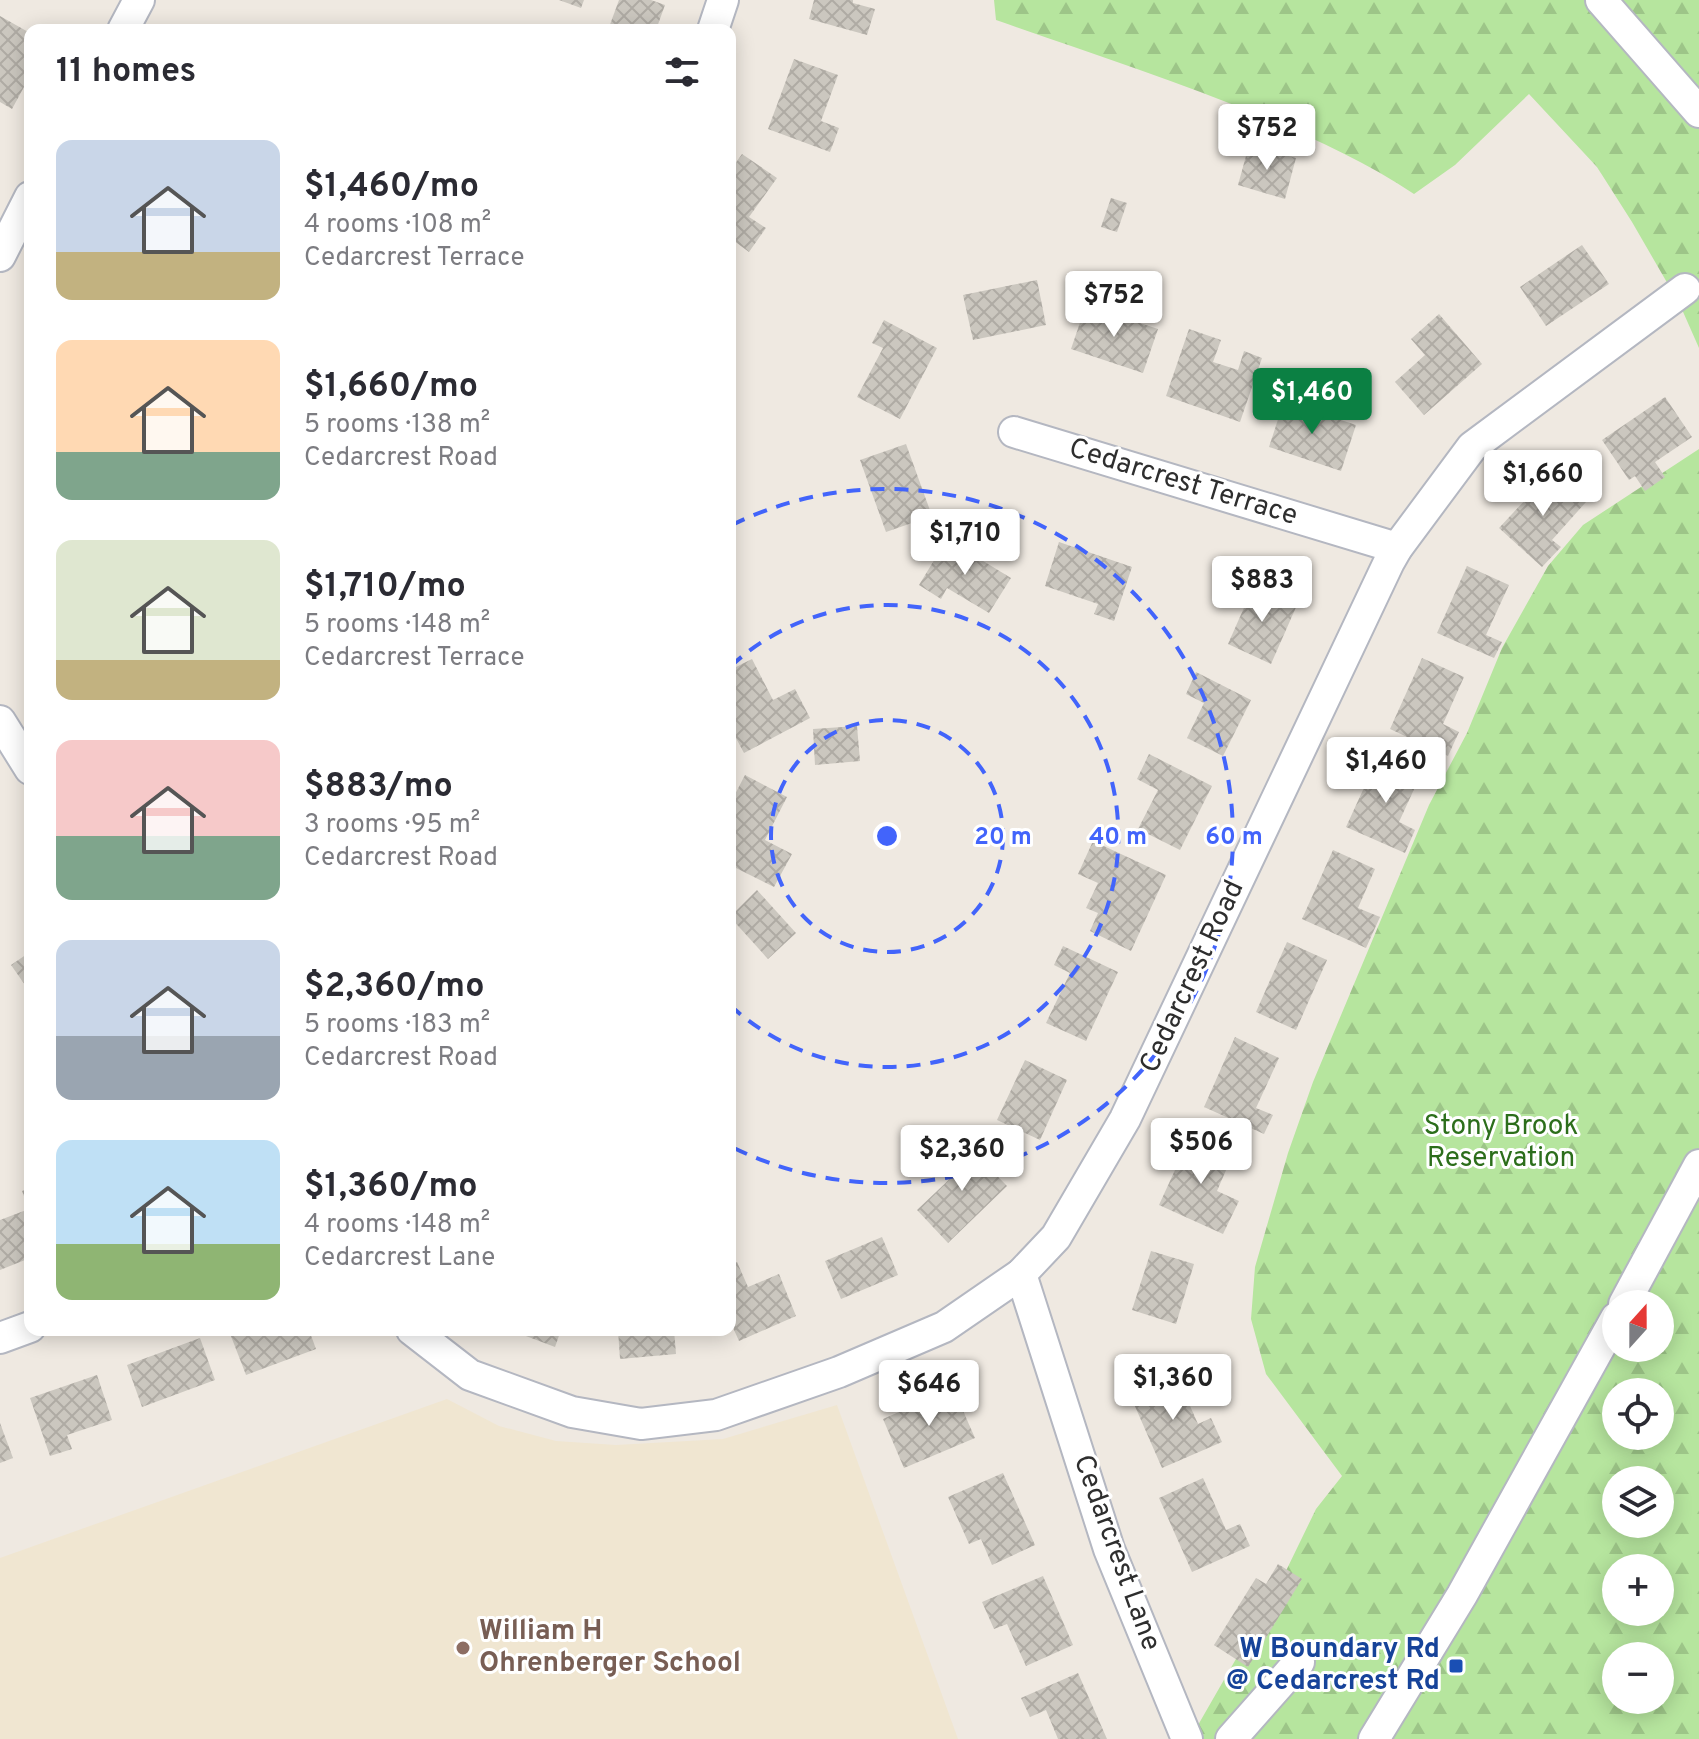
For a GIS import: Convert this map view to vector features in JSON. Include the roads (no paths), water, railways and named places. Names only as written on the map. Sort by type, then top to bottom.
[{"type":"street","points":[[126,24],[139,0]]},
{"type":"street","points":[[715,24],[723,0]]},
{"type":"street","points":[[1601,0],[1699,112]]},
{"type":"street","points":[[0,256],[24,209]]},
{"type":"street","name":"Cedarcrest Road","points":[[420,1336],[470,1375],[572,1412],[641,1424],[716,1415],[839,1372],[944,1327],[1021,1274],[1056,1237],[1125,1119],[1397,548],[1472,447],[1685,289]]},
{"type":"street","name":"Cedarcrest Terrace","points":[[1014,432],[1397,548]]},
{"type":"street","points":[[0,721],[24,759]]},
{"type":"street","points":[[1632,1290],[1699,1165]]},
{"type":"street","name":"Cedarcrest Lane","points":[[1021,1274],[1109,1549],[1187,1739]]},
{"type":"street","points":[[0,1338],[24,1329]]},
{"type":"street","points":[[1374,1739],[1462,1595],[1602,1343]]},
{"type":"street","points":[[1231,1739],[1299,1662]]},
{"type":"place","name":"William H Ohrenberger School","points":[[463,1648]]},
{"type":"place","name":"W Boundary Rd @ Cedarcrest Rd","points":[[1456,1666]]},
{"type":"park label","name":"Stony Brook Reservation","points":[[1501,1143]]}]
